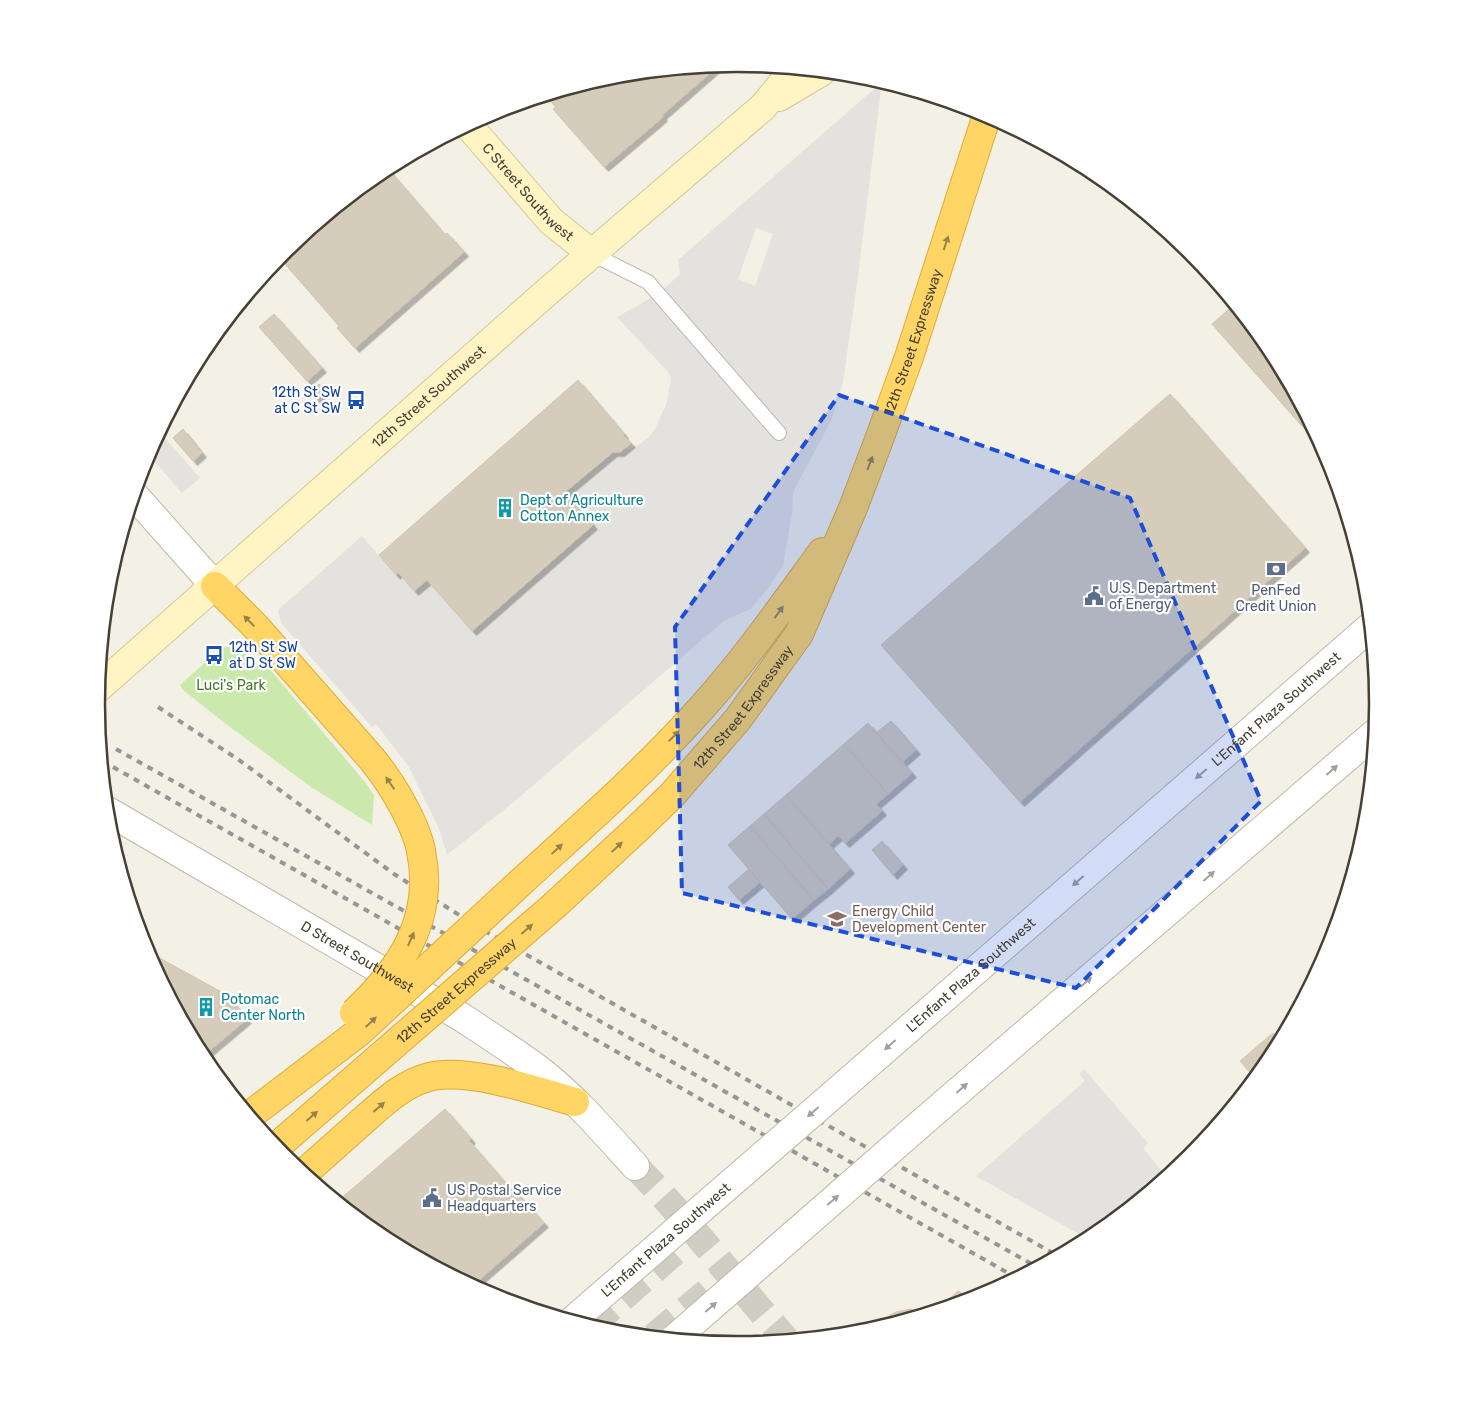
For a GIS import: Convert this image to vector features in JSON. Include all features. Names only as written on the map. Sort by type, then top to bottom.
[{"type":"highway","name":"12th Street Expressway","points":[[282,1142],[556,904],[672,795],[738,719],[799,634],[853,508],[909,357],[984,124]]},
{"type":"highway","points":[[253,1111],[359,1032],[618,792],[696,714],[766,629],[853,508]]},
{"type":"highway","points":[[215,586],[255,626],[390,782],[405,807],[413,826],[421,851],[424,874],[423,897],[415,931],[397,966],[369,999],[253,1111]]},
{"type":"highway","points":[[309,1169],[384,1102],[414,1082],[431,1076],[469,1076],[514,1085],[575,1102]]},
{"type":"main road","name":"12th Street Southwest","points":[[763,107],[789,75]]},
{"type":"main road","name":"12th Street Southwest","points":[[106,682],[592,254],[763,107],[812,77]]},
{"type":"main road","name":"C Street Southwest","points":[[473,131],[551,221],[592,254]]},
{"type":"street","points":[[139,499],[215,586]]},
{"type":"street","name":"L'Enfant Plaza Southwest","points":[[578,1316],[1364,632]]},
{"type":"street","points":[[680,1334],[1367,740]]},
{"type":"street","name":"D Street Southwest","points":[[115,815],[464,1018],[507,1046],[544,1074],[575,1102],[635,1166]]},
{"type":"lane","points":[[592,254],[648,282],[779,432]]},
{"type":"highlighted area","points":[[839,395],[1130,498],[1261,801],[1076,988],[682,893],[675,627]]},
{"type":"green space","name":"Luci's Park","points":[[240,646],[263,670],[268,667],[365,782],[374,795],[372,825],[311,787],[183,690],[180,685],[211,657],[225,647]]},
{"type":"shaded area","points":[[875,88],[881,90],[843,382],[831,421],[793,492],[792,514],[783,566],[751,609],[725,620],[515,801],[447,855],[439,829],[409,767],[376,724],[372,727],[281,623],[278,610],[362,536],[395,574],[398,572],[427,580],[472,631],[593,525],[565,492],[613,452],[631,449],[650,436],[656,427],[667,402],[671,378],[668,372],[617,317],[658,294],[680,274],[678,260]],"holes":[[[756,228],[773,234],[755,286],[738,279]]]},
{"type":"shaded area","points":[[164,437],[200,478],[182,493],[154,461]]},
{"type":"shaded area","points":[[1084,1069],[1148,1143],[1143,1148],[1162,1171],[1121,1206],[1080,1235],[976,1176],[1085,1081],[1079,1074]]},
{"type":"building","points":[[710,73],[662,115],[663,117],[604,167],[553,109],[556,107],[550,101],[613,85],[654,78]]},
{"type":"building","points":[[392,174],[445,235],[447,233],[464,252],[355,348],[337,328],[339,326],[285,264],[320,229]]},
{"type":"building","points":[[1229,309],[1262,353],[1284,389],[1305,429],[1212,324]]},
{"type":"building","points":[[274,314],[322,368],[307,381],[259,327]]},
{"type":"building","name":"Dept of Agriculture Cotton Annex","points":[[578,380],[631,443],[620,452],[613,452],[565,492],[593,525],[472,631],[427,580],[414,591],[398,572],[396,575],[379,555]]},
{"type":"building","points":[[319,384],[325,391],[316,399],[310,392]]},
{"type":"building","name":"U.S. Department of Energy","points":[[1170,394],[1305,548],[1020,802],[881,645]]},
{"type":"building","points":[[183,429],[202,453],[193,461],[173,438]]},
{"type":"building","points":[[891,721],[916,750],[902,762],[876,733]]},
{"type":"building","points":[[868,723],[912,773],[888,794],[844,744]]},
{"type":"building","points":[[844,744],[888,794],[876,804],[882,811],[845,843],[838,836],[829,844],[786,795]]},
{"type":"building","points":[[786,795],[850,869],[828,889],[764,814]]},
{"type":"building","points":[[764,814],[828,889],[814,900],[750,826]]},
{"type":"building","points":[[750,826],[814,900],[792,919],[728,845]]},
{"type":"building","points":[[882,841],[903,865],[893,875],[872,850]]},
{"type":"building","points":[[749,869],[760,882],[739,900],[728,887]]},
{"type":"building","name":"Potomac Center North","points":[[158,957],[227,995],[247,1019],[208,1052],[189,1020]]},
{"type":"building","points":[[1273,1033],[1275,1035],[1250,1072],[1240,1061]]},
{"type":"building","name":"US Postal Service Headquarters","points":[[445,1109],[471,1139],[469,1141],[515,1194],[517,1193],[544,1223],[478,1281],[420,1252],[385,1230],[342,1198]]},
{"type":"building","points":[[958,1291],[963,1294],[948,1300]]},
{"type":"building","points":[[911,1309],[914,1311],[888,1318],[896,1312]]},
{"type":"tunnel","points":[[635,1166],[693,1230],[781,1335]]},
{"type":"tunnel","points":[[596,1320],[683,1244]]},
{"type":"tunnel","points":[[660,1332],[729,1274]]},
{"type":"railway","points":[[158,707],[239,760],[394,874],[483,930],[1052,1253]]},
{"type":"railway","points":[[116,749],[1031,1263]]},
{"type":"railway","points":[[113,767],[1010,1274]]},
{"type":"place","name":"12th St SW at C St SW","points":[[356,400]]},
{"type":"place","name":"Dept of Agriculture Cotton Annex","points":[[505,508]]},
{"type":"place","name":"PenFed Credit Union","points":[[1276,569]]},
{"type":"place","name":"U.S. Department of Energy","points":[[1094,596]]},
{"type":"place","name":"12th St SW at D St SW","points":[[214,655]]},
{"type":"place","name":"Energy Child Development Center","points":[[837,919]]},
{"type":"place","name":"Potomac Center North","points":[[206,1007]]},
{"type":"place","name":"US Postal Service Headquarters","points":[[432,1198]]}]
